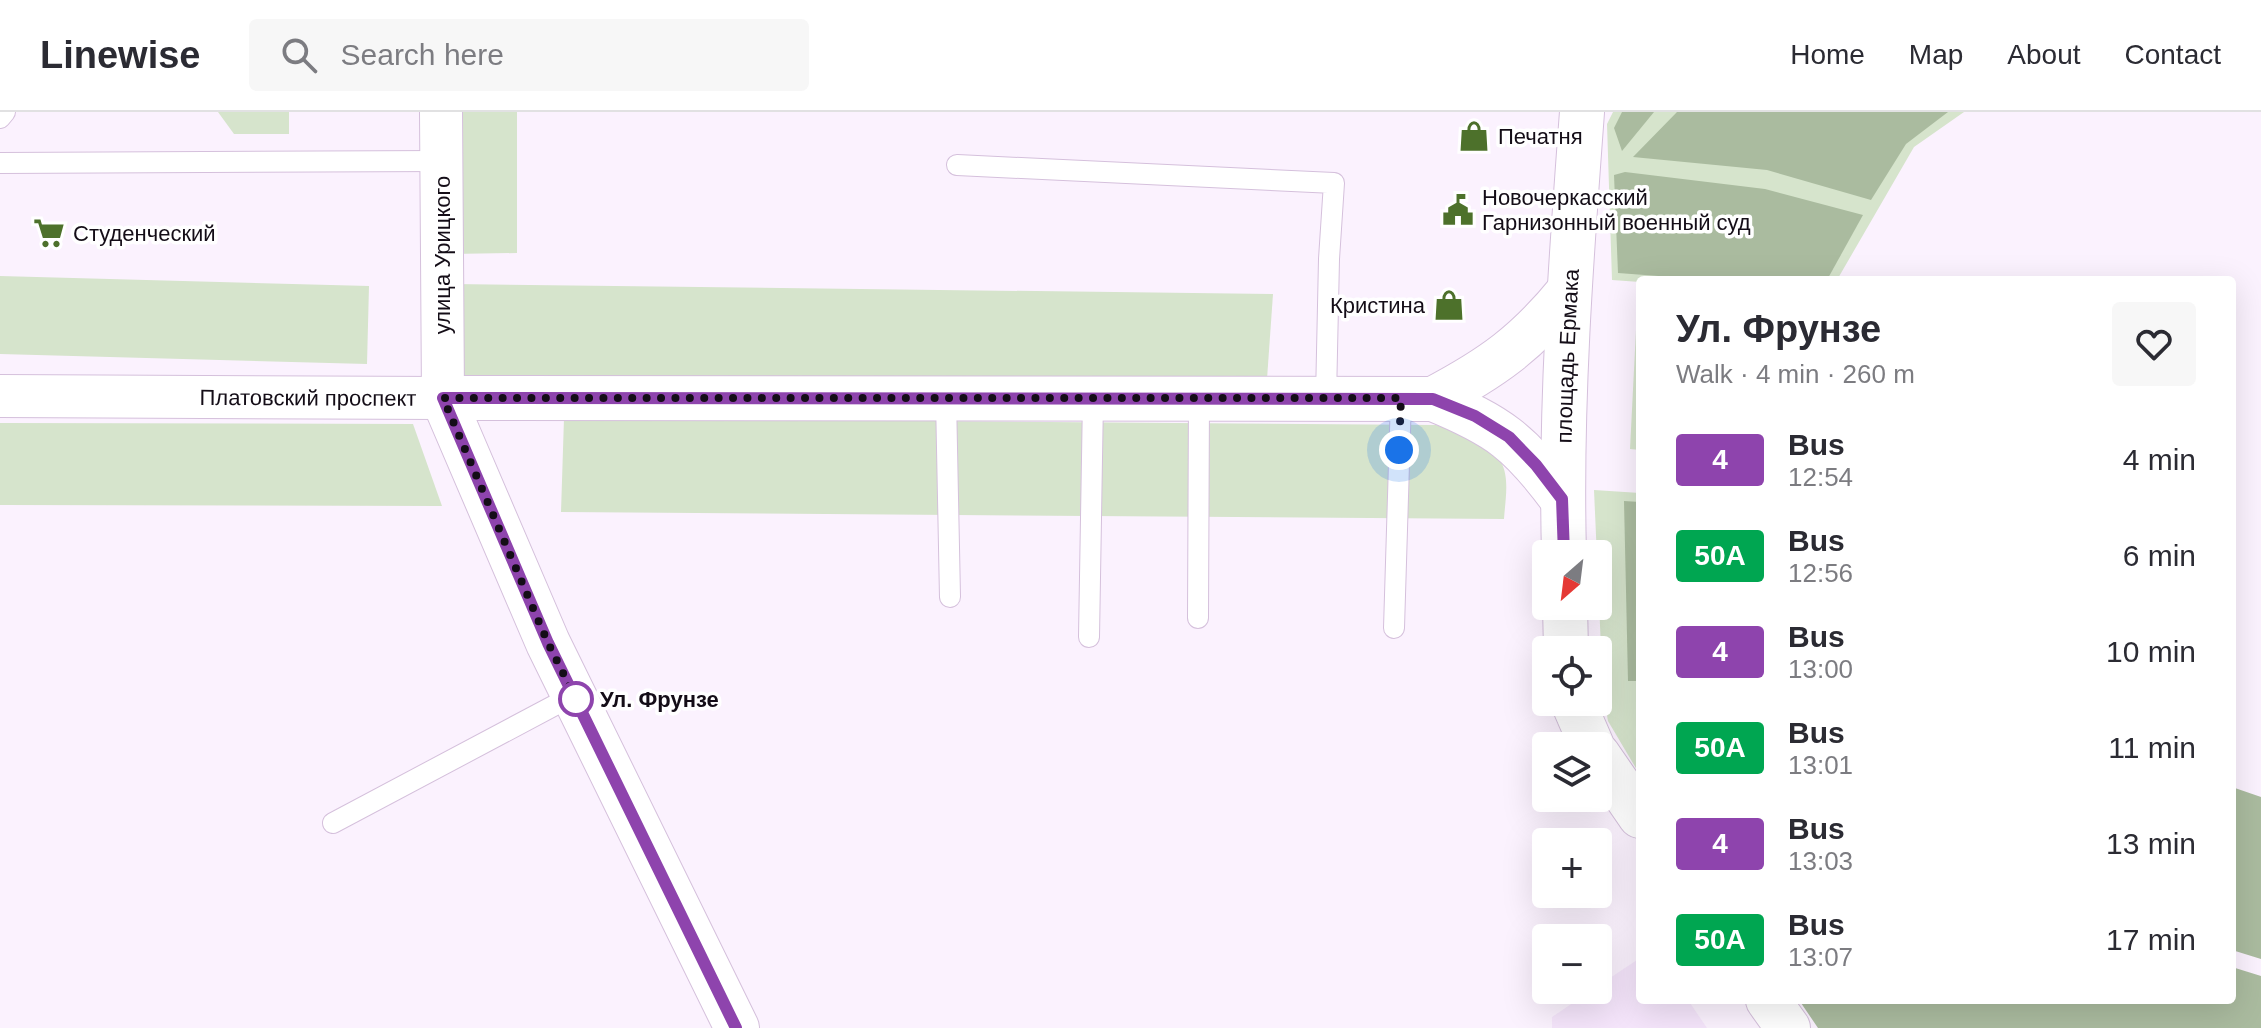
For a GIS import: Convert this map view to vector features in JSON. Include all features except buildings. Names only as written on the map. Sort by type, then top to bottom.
[{"type":"street","name":"улица Урицкого","points":[[441,112],[443,398]]},
{"type":"street","name":"площадь Ермака","points":[[1563,540],[1569,291],[1582,112]]},
{"type":"street","name":"Платовский проспект","points":[[1417,398],[1474,377],[1512,352],[1544,322],[1569,291]]},
{"type":"street","name":"Платовский проспект","points":[[0,396],[1417,398],[1475,416],[1509,437],[1562,499]]},
{"type":"street","points":[[443,398],[548,643],[737,1028]]},
{"type":"street","points":[[1612,775],[1636,810]]},
{"type":"street","points":[[1771,1004],[1788,1028]]},
{"type":"lane","points":[[0,118],[5,112]]},
{"type":"lane","points":[[0,163],[442,161]]},
{"type":"lane","points":[[957,165],[1334,183],[1328,270],[1326,398]]},
{"type":"lane","points":[[946,398],[950,597]]},
{"type":"lane","points":[[1198,618],[1199,398]]},
{"type":"lane","points":[[1394,628],[1417,398]]},
{"type":"lane","points":[[1089,637],[1093,399]]},
{"type":"lane","points":[[333,823],[574,695]]},
{"type":"shaded area","points":[[1636,961],[1636,1004],[1691,1004],[1707,1028],[1552,1028],[1552,1017],[1571,1004],[1612,1004],[1612,977]]},
{"type":"green space","points":[[218,112],[289,112],[289,134],[234,134]]},
{"type":"green space","points":[[450,112],[517,112],[517,253],[451,254]]},
{"type":"green space","points":[[1613,112],[1964,112],[1914,147],[1839,276],[1636,276],[1636,282],[1612,280],[1607,124]]},
{"type":"green space","points":[[1622,112],[1654,112],[1622,151],[1614,128]]},
{"type":"green space","points":[[1677,112],[1948,112],[1906,144],[1871,200],[1767,170],[1633,157]]},
{"type":"green space","points":[[1625,172],[1765,189],[1863,215],[1829,276],[1658,276],[1618,273],[1614,175]]},
{"type":"green space","points":[[0,276],[369,286],[367,364],[0,354]]},
{"type":"green space","points":[[453,284],[1273,294],[1267,379],[456,383]]},
{"type":"green space","points":[[1636,330],[1636,450],[1630,449]]},
{"type":"green space","points":[[564,418],[1436,425],[1481,444],[1496,455],[1504,468],[1506,483],[1504,519],[561,512]]},
{"type":"green space","points":[[0,423],[413,424],[442,506],[0,505]]},
{"type":"green space","points":[[1594,490],[1636,493],[1636,768],[1607,716],[1612,716],[1612,636],[1600,636],[1600,620],[1612,620],[1612,540],[1596,540]]},
{"type":"green space","points":[[1624,501],[1636,502],[1636,681],[1628,681]]},
{"type":"green space","points":[[2236,788],[2261,797],[2261,959],[2236,951]]},
{"type":"green space","points":[[2236,968],[2261,976],[2261,1028],[1818,1028],[1802,1004],[2236,1004]]},
{"type":"bus line","name":"4","points":[[736,1028],[548,643],[443,398],[1433,399],[1475,416],[1509,437],[1536,465],[1562,499],[1563,540]]},
{"type":"place","name":"Печатня","points":[[1474,136]]},
{"type":"place","name":"Новочеркасский Гарнизонный военный суд","points":[[1458,210]]},
{"type":"place","name":"Студенческий","points":[[49,233]]},
{"type":"place","name":"Кристина","points":[[1449,305]]},
{"type":"place","name":"Ул. Фрунзе","points":[[576,699]]},
{"type":"route","points":[[576,699],[548,643],[443,398],[1401,398],[1399,450]]}]
